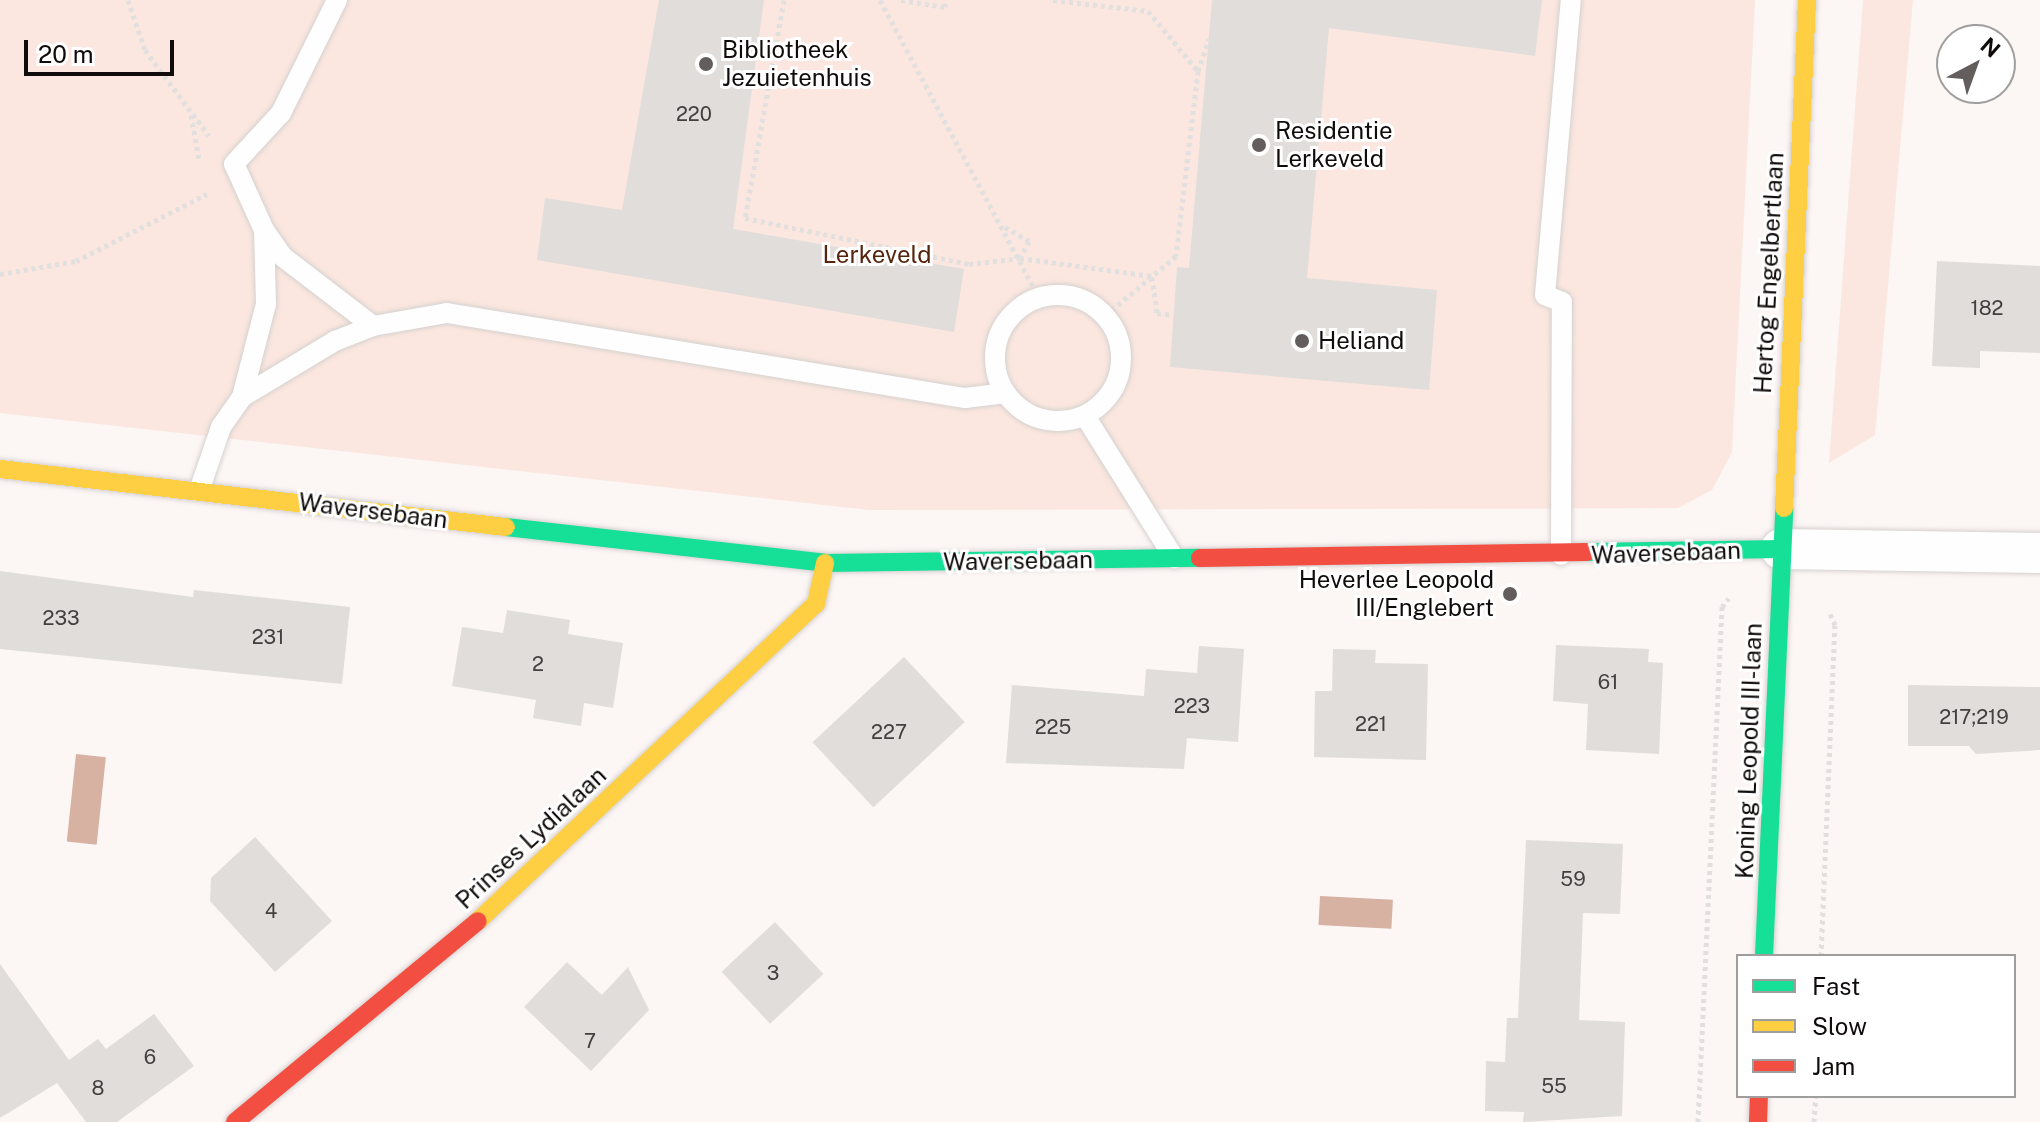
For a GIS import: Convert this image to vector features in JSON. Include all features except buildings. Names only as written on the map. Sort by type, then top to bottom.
[{"type":"street","name":"Hertog Engelbertlaan","points":[[1781,549],[1807,0]]},
{"type":"street","name":"Waversebaan","points":[[0,469],[825,563],[1561,557],[1781,549],[2040,553]]},
{"type":"street","name":"Koning Leopold III-laan","points":[[1764,954],[1781,549]]},
{"type":"street","name":"Prinses Lydialaan","points":[[235,1122],[484,916],[805,615],[822,596],[825,563]]},
{"type":"street","points":[[1758,1122],[1759,1098]]},
{"type":"lane","points":[[337,0],[281,113],[234,164],[264,230],[283,257],[373,326]]},
{"type":"lane","points":[[1561,557],[1562,302],[1545,295],[1571,0]]},
{"type":"lane","points":[[199,491],[221,427],[242,397],[266,304],[264,230]]},
{"type":"lane","points":[[1072,296],[1105,316],[1121,351],[1120,371],[1101,405],[1085,416],[1050,421],[1004,393],[995,373],[1001,330],[1039,298],[1072,296]]},
{"type":"lane","points":[[242,397],[373,326],[447,313],[965,398],[1004,393]]},
{"type":"lane","points":[[1085,416],[1175,559]]},
{"type":"path","points":[[0,274],[76,261],[151,229],[211,192],[234,164],[145,50],[128,0]]},
{"type":"path","points":[[784,0],[745,218],[969,264],[1020,258],[1152,276]]},
{"type":"path","points":[[880,0],[1004,226],[1039,298]]},
{"type":"path","points":[[901,0],[945,7],[946,0]]},
{"type":"path","points":[[1053,0],[1148,11],[1198,71]]},
{"type":"path","points":[[1105,316],[1176,256],[1198,71],[1209,39]]},
{"type":"path","points":[[1004,226],[1029,241],[1020,258]]},
{"type":"path","points":[[1152,276],[1157,313],[1173,315]]},
{"type":"path","points":[[1698,1122],[1722,607],[1737,588]]},
{"type":"path","points":[[1821,954],[1835,625]]},
{"type":"path","points":[[1814,1122],[1816,1098]]},
{"type":"green space","name":"Lerkeveld","points":[[0,0],[1755,0],[1732,452],[1712,490],[1678,508],[869,510],[0,413]]},
{"type":"green space","points":[[1863,0],[1913,0],[1875,435],[1829,463]]},
{"type":"shaded area","points":[[76,754],[106,757],[97,845],[67,842]]},
{"type":"shaded area","points":[[1320,896],[1393,900],[1391,929],[1318,925]]},
{"type":"traffic: fast","points":[[1764,954],[1784,508]]},
{"type":"traffic: fast","points":[[506,527],[825,563],[1200,558]]},
{"type":"traffic: fast","points":[[1587,552],[1781,549]]},
{"type":"traffic: slow","points":[[1784,508],[1807,0]]},
{"type":"traffic: slow","points":[[0,469],[506,527]]},
{"type":"traffic: slow","points":[[478,921],[816,604],[825,563]]},
{"type":"traffic: jam","points":[[1200,558],[1587,552]]},
{"type":"traffic: jam","points":[[235,1122],[478,921]]},
{"type":"traffic: jam","points":[[1758,1122],[1759,1098]]},
{"type":"place","name":"Bibliotheek Jezuietenhuis","points":[[706,64]]},
{"type":"place","name":"Residentie Lerkeveld","points":[[1259,145]]},
{"type":"place","name":"Heliand","points":[[1302,341]]},
{"type":"place","name":"Heverlee Leopold III/Englebert","points":[[1510,594]]}]
